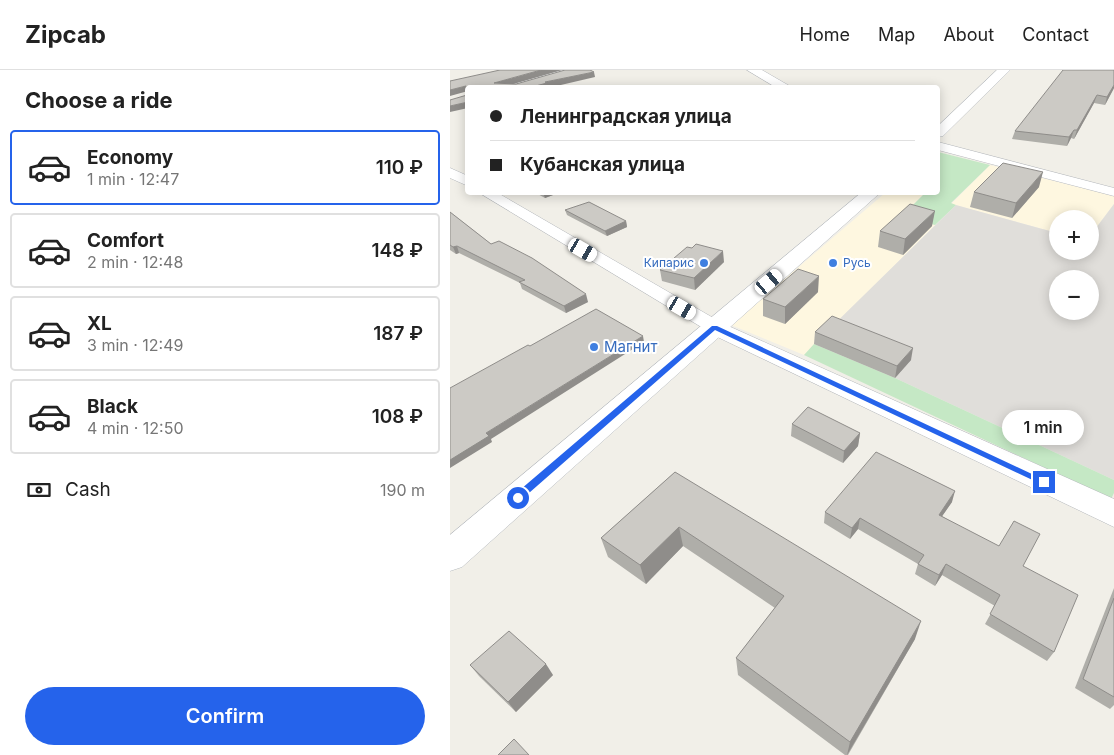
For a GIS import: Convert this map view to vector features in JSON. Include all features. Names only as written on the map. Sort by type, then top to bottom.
[{"type":"main road","points":[[753,70],[781,85]]},
{"type":"main road","points":[[940,131],[1004,70]]},
{"type":"main road","points":[[450,556],[869,195]]},
{"type":"main road","points":[[715,327],[1114,514]]},
{"type":"street","points":[[515,85],[573,70]]},
{"type":"street","points":[[940,147],[1114,192]]},
{"type":"street","points":[[450,172],[465,180]]},
{"type":"street","points":[[490,195],[715,327]]},
{"type":"shaded area","points":[[990,165],[1114,196],[1114,204],[1099,224],[1099,210],[1049,210],[1049,231],[951,204]]},
{"type":"shaded area","points":[[883,195],[923,195],[902,216],[935,225],[804,355],[731,325]]},
{"type":"shaded area","points":[[1114,204],[1114,480],[895,378],[814,344],[956,205],[1049,231],[1049,260],[1099,260],[1099,224]]},
{"type":"green space","points":[[940,152],[990,165],[951,203],[956,205],[935,225],[902,216],[923,195],[940,195]]},
{"type":"green space","points":[[814,344],[895,378],[1114,480],[1114,493],[1111,499],[804,355]]},
{"type":"building","points":[[500,70],[541,70],[494,83],[516,84],[565,70],[590,70],[594,72],[545,82],[547,83],[539,85],[465,85],[450,90],[450,81]]},
{"type":"building","points":[[1063,70],[1114,70],[1114,85],[1107,97],[1097,95],[1077,130],[1074,130],[1069,137],[1015,131]]},
{"type":"building","points":[[465,96],[465,103],[450,106],[450,100]]},
{"type":"building","points":[[1003,163],[1043,172],[1016,203],[974,192]]},
{"type":"building","points":[[589,202],[626,221],[605,231],[565,210]]},
{"type":"building","points":[[910,204],[935,211],[905,239],[880,231]]},
{"type":"building","points":[[450,212],[491,244],[499,241],[532,258],[586,294],[564,306],[519,282],[525,280],[457,246],[453,247],[450,245]]},
{"type":"building","points":[[696,244],[723,251],[694,278],[660,270],[687,247],[692,248]]},
{"type":"building","points":[[798,269],[819,276],[785,307],[763,299]]},
{"type":"building","points":[[596,309],[643,336],[486,433],[489,436],[450,460],[450,388]]},
{"type":"building","points":[[832,316],[913,348],[897,366],[815,332]]},
{"type":"building","points":[[808,407],[860,433],[844,451],[792,424]]},
{"type":"building","points":[[876,452],[955,491],[939,515],[999,546],[1014,521],[1040,534],[1023,566],[1078,595],[1054,652],[990,614],[1000,595],[946,564],[939,575],[918,564],[924,555],[860,518],[852,528],[825,512]]},
{"type":"building","points":[[675,472],[921,621],[850,742],[736,658],[784,596],[679,527],[640,565],[601,538]]},
{"type":"building","points":[[1114,598],[1114,697],[1083,679]]},
{"type":"building","points":[[509,631],[546,664],[508,702],[470,665]]},
{"type":"building","points":[[514,739],[529,755],[498,755]]},
{"type":"place","name":"Кипарис","points":[[704,263]]},
{"type":"place","name":"Русь","points":[[833,263]]},
{"type":"place","name":"Магнит","points":[[594,347]]},
{"type":"route","points":[[518,498],[715,327],[1044,482]]}]
